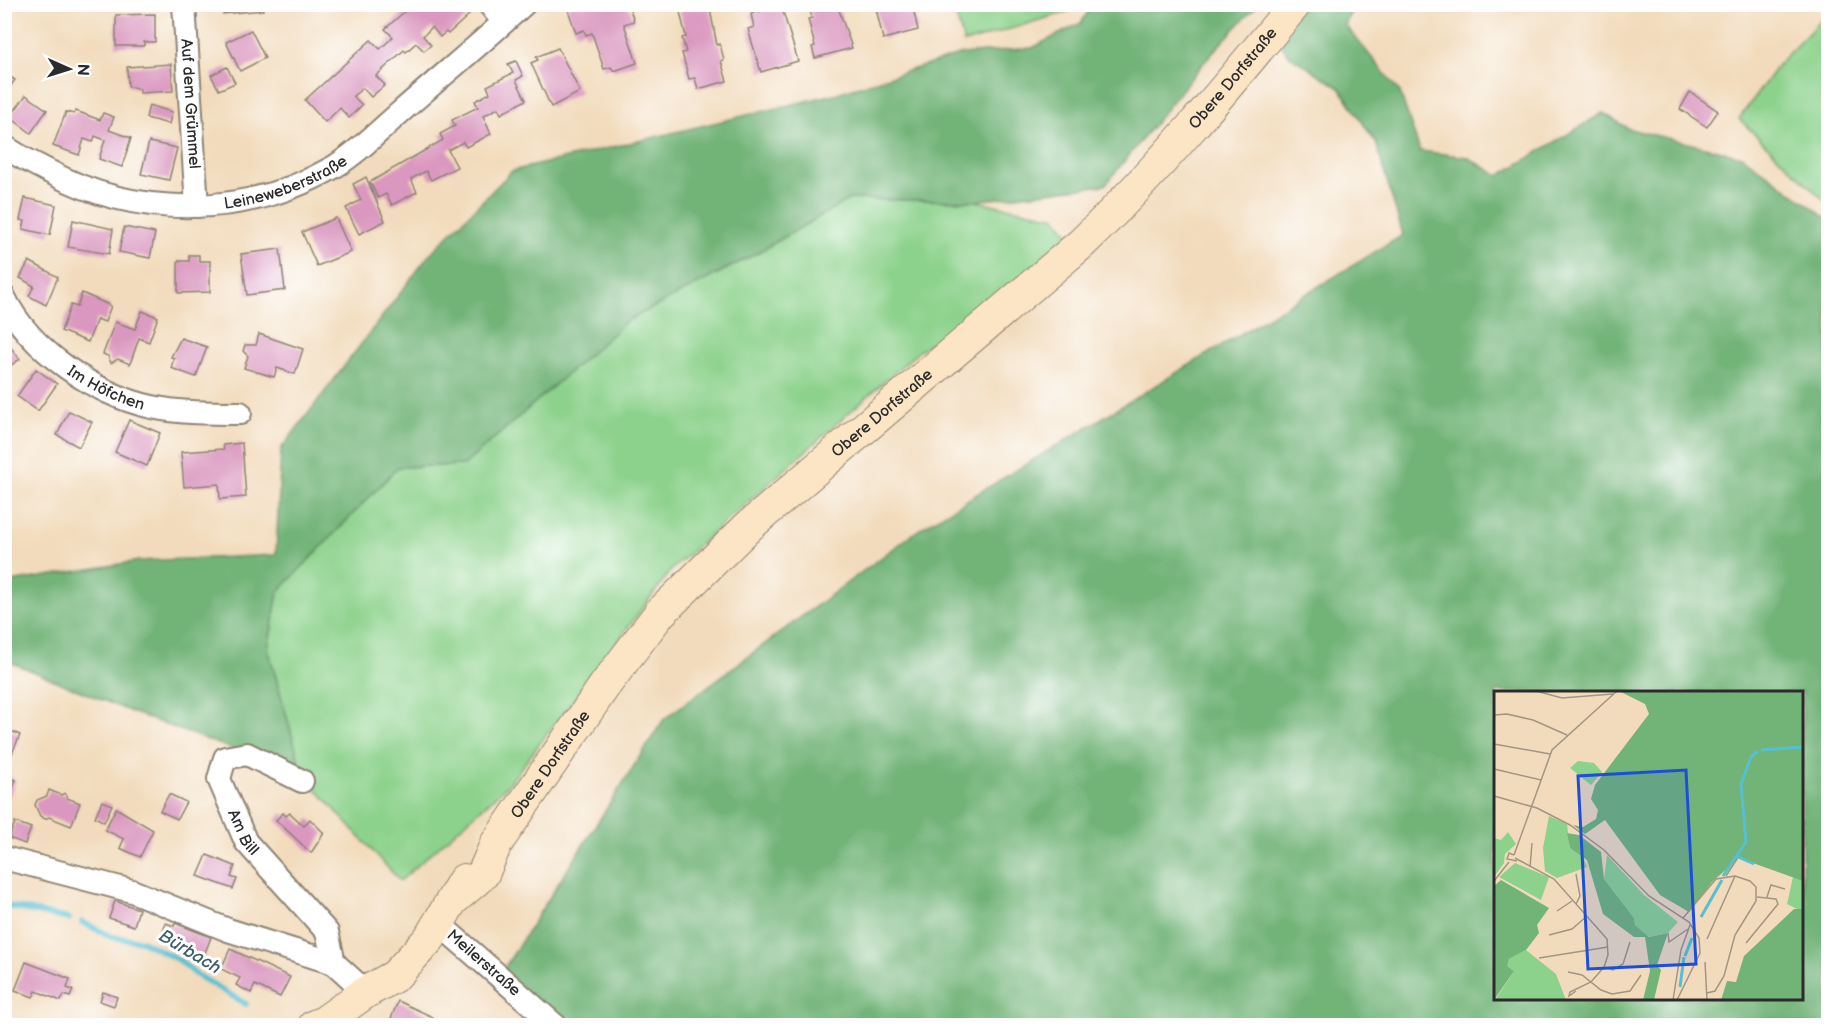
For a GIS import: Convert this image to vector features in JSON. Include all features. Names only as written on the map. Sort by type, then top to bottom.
[{"type":"street","name":"Auf dem Grümmel","points":[[184,4],[197,206]]},
{"type":"street","points":[[489,4],[504,22]]},
{"type":"street","name":"Leineweberstraße","points":[[7,154],[64,180],[123,201],[172,207],[235,204],[275,192],[334,166],[374,136],[524,4]]},
{"type":"street","name":"Obere Dorfstraße","points":[[446,910],[470,866],[496,844],[605,685],[667,605],[748,527],[1088,237],[1191,128],[1295,4]]},
{"type":"street","name":"Im Höfchen","points":[[4,297],[32,338],[78,375],[99,387],[152,407],[211,413],[240,413]]},
{"type":"street","name":"Am Bill","points":[[302,781],[248,754],[225,758],[219,779],[246,842],[327,932],[334,963]]},
{"type":"street","points":[[4,858],[132,891],[228,930],[334,963],[366,992]]},
{"type":"street","points":[[314,1026],[324,1022],[366,992],[379,971],[402,946],[446,910]]},
{"type":"street","name":"Meilerstraße","points":[[446,910],[556,1026]]},
{"type":"green space","points":[[953,4],[1089,5],[964,43]]},
{"type":"green space","points":[[1092,5],[1257,5],[1210,55],[1105,185],[975,201],[849,199],[757,253],[627,321],[464,465],[398,467],[278,592],[268,649],[303,775],[134,713],[5,660],[5,583],[139,561],[276,555],[281,449],[430,254],[512,171],[831,95],[962,54],[1032,48],[1081,23]]},
{"type":"green space","points":[[1301,5],[1354,5],[1345,25],[1400,92],[1420,151],[1467,157],[1499,176],[1603,113],[1629,129],[1742,156],[1828,219],[1828,1025],[538,1026],[494,984],[664,719],[921,528],[1403,235],[1376,143],[1340,88],[1290,56],[1276,38]]},
{"type":"green space","points":[[1828,13],[1828,204],[1739,119],[1780,62]]},
{"type":"green space","points":[[849,199],[975,201],[1056,217],[1072,239],[919,351],[673,568],[509,784],[400,881],[303,775],[268,649],[278,592],[398,467],[464,465],[627,321],[757,253]]},
{"type":"building","points":[[413,4],[425,4],[429,10],[435,4],[461,4],[470,14],[448,34],[446,32],[440,37],[432,27],[423,36],[431,45],[424,51],[416,43],[406,52],[404,50],[376,76],[385,85],[371,97],[363,88],[353,96],[362,105],[349,118],[340,108],[325,122],[305,100],[371,40],[380,49],[393,37],[385,29]]},
{"type":"building","points":[[574,4],[628,4],[634,21],[624,24],[637,63],[614,71],[611,67],[604,69],[592,33],[586,35],[584,30],[576,33],[567,7]]},
{"type":"building","points":[[678,4],[709,4],[717,45],[720,44],[724,60],[721,61],[727,81],[698,89],[695,78],[689,79],[682,53],[686,52],[682,38],[686,37]]},
{"type":"building","points":[[808,4],[837,4],[852,48],[815,58],[812,47],[815,46],[808,19],[812,18]]},
{"type":"building","points":[[875,4],[912,4],[918,30],[883,39]]},
{"type":"building","points":[[222,5],[262,5],[263,10],[223,14]]},
{"type":"building","points":[[781,5],[798,61],[761,72],[748,29],[754,27],[751,14]]},
{"type":"building","points":[[155,14],[155,42],[144,42],[144,46],[116,46],[116,15]]},
{"type":"building","points":[[251,30],[265,58],[240,71],[226,42]]},
{"type":"building","points":[[558,48],[580,92],[551,107],[531,63],[538,60],[536,57]]},
{"type":"building","points":[[516,61],[523,76],[516,80],[526,100],[501,114],[498,108],[483,116],[491,134],[466,147],[463,142],[448,150],[457,167],[431,180],[426,171],[411,179],[417,192],[392,205],[386,194],[378,198],[370,182],[443,140],[440,134],[455,126],[452,120],[478,107],[475,101],[490,93],[487,86],[513,73],[508,64]]},
{"type":"building","points":[[171,64],[173,91],[140,93],[140,89],[128,86],[127,67]]},
{"type":"building","points":[[227,67],[235,83],[219,90],[211,75]]},
{"type":"building","points":[[4,73],[15,80],[4,94]]},
{"type":"building","points":[[1690,92],[1718,111],[1707,127],[1680,109]]},
{"type":"building","points":[[26,95],[47,110],[31,133],[10,117]]},
{"type":"building","points":[[149,105],[172,112],[169,124],[146,118]]},
{"type":"building","points":[[76,111],[100,120],[103,113],[114,117],[109,130],[131,138],[122,167],[99,159],[105,140],[95,136],[93,142],[84,139],[79,155],[53,146],[66,112],[74,114]]},
{"type":"building","points":[[149,142],[177,148],[169,180],[141,174]]},
{"type":"building","points":[[366,177],[385,221],[359,234],[346,208],[361,200],[353,184]]},
{"type":"building","points":[[25,198],[56,205],[50,235],[23,229],[25,221],[20,220]]},
{"type":"building","points":[[336,218],[351,252],[317,266],[302,232]]},
{"type":"building","points":[[73,220],[113,229],[109,254],[68,247]]},
{"type":"building","points":[[124,227],[155,233],[150,258],[119,252]]},
{"type":"building","points":[[280,249],[285,290],[247,295],[241,254]]},
{"type":"building","points":[[189,255],[199,255],[199,261],[210,261],[210,292],[178,293],[178,261],[189,261]]},
{"type":"building","points":[[29,261],[58,277],[46,305],[29,296],[34,286],[20,278]]},
{"type":"building","points":[[82,293],[111,306],[105,322],[97,319],[88,342],[61,331],[71,305],[77,307]]},
{"type":"building","points":[[142,311],[158,317],[149,342],[139,338],[130,364],[118,359],[111,363],[108,356],[103,354],[115,322],[135,329]]},
{"type":"building","points":[[259,334],[303,349],[295,374],[277,368],[274,377],[244,368],[248,356],[243,351],[245,345],[256,345]]},
{"type":"building","points":[[181,338],[207,347],[196,377],[171,368],[174,358],[171,357]]},
{"type":"building","points":[[4,339],[20,359],[4,370]]},
{"type":"building","points":[[36,369],[57,384],[38,411],[17,396]]},
{"type":"building","points":[[69,411],[92,422],[79,447],[57,435]]},
{"type":"building","points":[[129,420],[160,433],[147,466],[115,452]]},
{"type":"building","points":[[242,443],[246,497],[220,499],[219,484],[184,487],[181,452],[224,449],[223,445]]},
{"type":"building","points":[[4,728],[20,735],[11,756],[4,753]]},
{"type":"building","points":[[4,775],[16,780],[7,802],[4,801]]},
{"type":"building","points":[[49,790],[61,795],[65,793],[67,798],[80,803],[71,826],[49,817],[45,819],[40,816],[35,805],[37,800],[47,796]]},
{"type":"building","points":[[169,794],[186,802],[177,819],[160,811]]},
{"type":"building","points":[[102,801],[112,805],[104,822],[95,817]]},
{"type":"building","points":[[116,808],[153,830],[140,857],[120,848],[124,839],[105,830]]},
{"type":"building","points":[[283,813],[286,816],[290,813],[304,826],[310,819],[324,833],[311,853],[276,820]]},
{"type":"building","points":[[15,822],[31,828],[25,844],[9,838]]},
{"type":"building","points":[[207,855],[235,866],[231,877],[237,879],[233,889],[198,876]]},
{"type":"building","points":[[115,901],[139,909],[134,926],[109,918]]},
{"type":"building","points":[[166,923],[174,926],[175,923],[211,937],[202,961],[167,944],[171,934],[163,931]]},
{"type":"building","points":[[230,949],[290,977],[280,997],[255,985],[251,993],[236,985],[240,978],[221,969]]},
{"type":"building","points":[[26,962],[70,979],[67,988],[73,990],[70,997],[64,995],[61,1001],[36,991],[33,997],[15,990]]},
{"type":"building","points":[[103,992],[117,997],[114,1006],[100,1001]]},
{"type":"building","points":[[398,1001],[433,1017],[429,1026],[388,1026]]},
{"type":"waterway","name":"Bürbach","points":[[4,905],[69,919]]},
{"type":"waterway","name":"Bürbach","points":[[82,922],[112,937],[142,941],[179,960],[197,975],[246,1004]]}]
